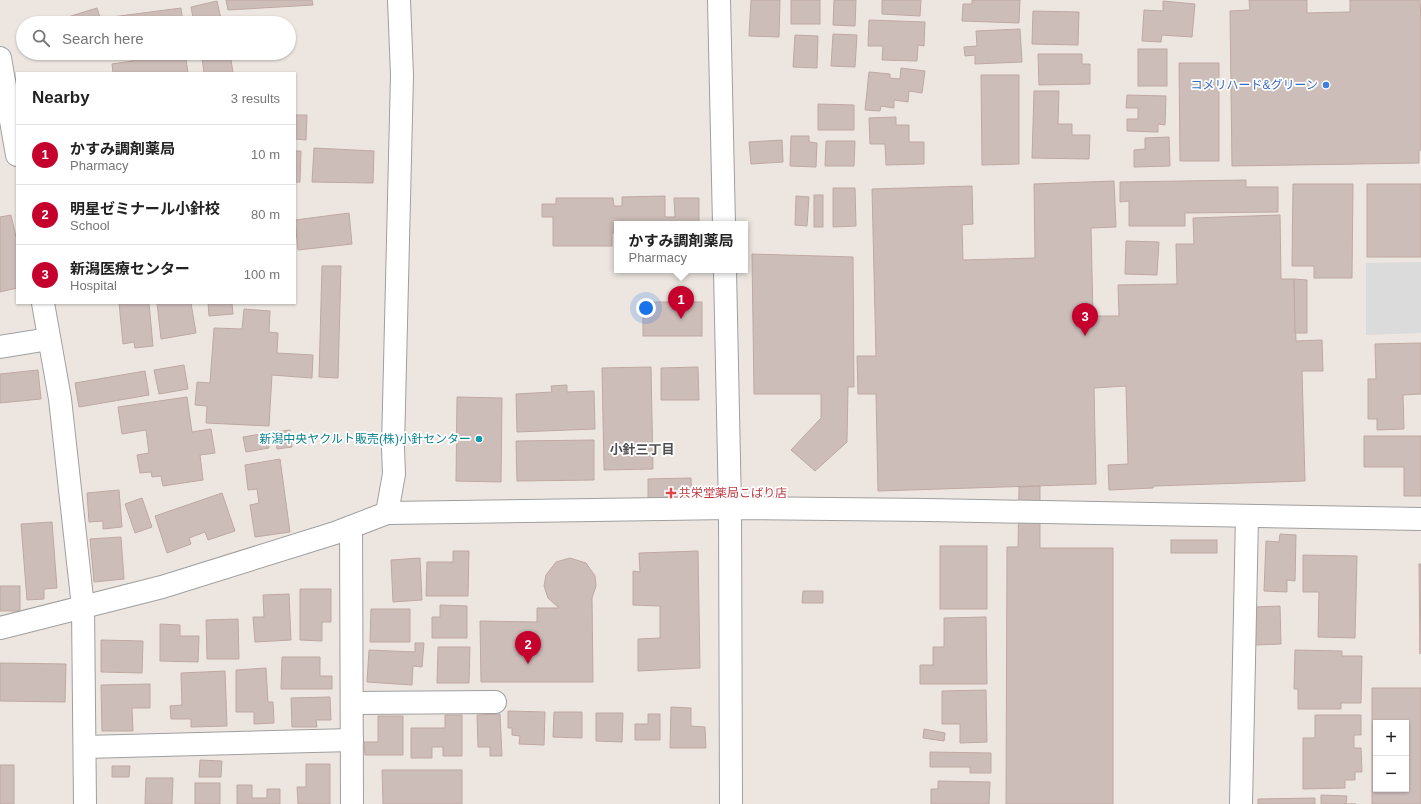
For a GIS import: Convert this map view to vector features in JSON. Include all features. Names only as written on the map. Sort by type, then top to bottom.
[{"type":"street","points":[[387,513],[394,474],[393,447],[402,75],[399,0]]},
{"type":"street","points":[[719,0],[724,221]]},
{"type":"street","points":[[0,58],[16,149]]},
{"type":"street","points":[[725,273],[730,508],[732,804]]},
{"type":"street","points":[[43,304],[60,399],[83,607],[85,804]]},
{"type":"street","points":[[0,348],[49,339]]},
{"type":"street","points":[[0,628],[162,587],[327,536],[387,513],[730,508],[936,510],[1421,519]]},
{"type":"street","points":[[1241,804],[1247,516]]},
{"type":"street","points":[[351,527],[352,804]]},
{"type":"street","points":[[352,703],[495,702]]},
{"type":"street","points":[[85,747],[352,740]]},
{"type":"shaded area","points":[[1421,262],[1421,333],[1366,335],[1366,263]]},
{"type":"building","points":[[226,0],[312,0],[313,5],[228,10]]},
{"type":"building","points":[[751,0],[780,0],[779,37],[749,36]]},
{"type":"building","points":[[791,0],[820,0],[820,24],[791,24]]},
{"type":"building","points":[[834,0],[856,0],[855,26],[833,25]]},
{"type":"building","points":[[882,0],[921,0],[920,16],[882,14]]},
{"type":"building","points":[[972,0],[1020,0],[1019,23],[962,21],[963,4],[972,4]]},
{"type":"building","name":"コメリハード&グリーン","points":[[1249,0],[1307,0],[1307,13],[1350,12],[1350,0],[1420,0],[1421,150],[1419,150],[1419,163],[1232,166],[1230,11],[1250,10]]},
{"type":"building","points":[[217,1],[220,16],[193,16],[191,7]]},
{"type":"building","points":[[1163,1],[1195,4],[1192,37],[1162,35],[1161,42],[1142,41],[1144,10],[1163,11]]},
{"type":"building","points":[[97,8],[100,16],[71,16]]},
{"type":"building","points":[[181,8],[182,16],[120,16]]},
{"type":"building","points":[[1033,11],[1079,12],[1078,45],[1032,44]]},
{"type":"building","points":[[869,20],[925,22],[924,46],[918,45],[917,61],[882,60],[883,46],[868,46]]},
{"type":"building","points":[[1020,29],[1022,62],[975,64],[975,55],[965,56],[964,47],[977,46],[976,31]]},
{"type":"building","points":[[833,34],[857,35],[855,67],[831,66]]},
{"type":"building","points":[[795,35],[818,36],[817,68],[793,67]]},
{"type":"building","points":[[1138,49],[1167,49],[1167,86],[1138,86]]},
{"type":"building","points":[[1038,54],[1082,54],[1082,64],[1090,64],[1090,84],[1039,85]]},
{"type":"building","points":[[186,60],[188,72],[113,72],[112,64],[133,61]]},
{"type":"building","points":[[202,60],[231,60],[233,72],[204,72]]},
{"type":"building","points":[[1179,63],[1219,63],[1219,161],[1180,161]]},
{"type":"building","points":[[901,68],[925,71],[922,93],[909,91],[908,102],[894,100],[894,108],[881,106],[880,111],[865,110],[869,72],[890,74],[890,78],[900,79]]},
{"type":"building","points":[[981,75],[1019,75],[1019,164],[982,165]]},
{"type":"building","points":[[1034,91],[1059,91],[1058,124],[1072,124],[1072,135],[1090,135],[1089,159],[1032,158]]},
{"type":"building","points":[[1127,95],[1166,96],[1165,125],[1158,124],[1158,132],[1127,131],[1127,119],[1138,119],[1138,108],[1126,108]]},
{"type":"building","points":[[818,104],[854,105],[854,130],[818,130]]},
{"type":"building","points":[[296,115],[307,115],[306,140],[296,139]]},
{"type":"building","points":[[896,117],[896,125],[909,125],[909,142],[924,142],[924,164],[886,165],[885,144],[870,144],[869,118]]},
{"type":"building","points":[[791,136],[809,136],[809,142],[817,143],[816,167],[790,166]]},
{"type":"building","points":[[1169,137],[1170,166],[1134,167],[1134,150],[1145,149],[1145,138]]},
{"type":"building","points":[[782,140],[783,162],[751,164],[749,142]]},
{"type":"building","points":[[826,141],[855,141],[854,166],[825,166]]},
{"type":"building","points":[[314,148],[374,151],[373,183],[312,182]]},
{"type":"building","points":[[296,151],[301,151],[300,182],[296,182]]},
{"type":"building","points":[[1246,180],[1246,187],[1278,187],[1278,212],[1185,213],[1185,226],[1129,226],[1129,201],[1120,202],[1120,182]]},
{"type":"building","points":[[1114,181],[1116,227],[1091,228],[1093,316],[1119,316],[1118,285],[1177,284],[1176,244],[1194,244],[1193,218],[1280,215],[1281,279],[1294,279],[1296,341],[1322,340],[1323,371],[1302,371],[1305,481],[1154,486],[1153,488],[1109,490],[1108,465],[1128,464],[1126,386],[1094,388],[1096,484],[878,491],[876,394],[858,394],[857,356],[876,356],[872,189],[972,186],[973,224],[962,225],[963,260],[1035,258],[1034,184]]},
{"type":"building","points":[[1293,184],[1353,184],[1352,278],[1314,278],[1314,266],[1292,266]]},
{"type":"building","points":[[1367,184],[1421,184],[1421,257],[1367,257]]},
{"type":"building","points":[[833,188],[855,188],[856,226],[833,227]]},
{"type":"building","points":[[814,195],[823,195],[823,227],[814,227]]},
{"type":"building","points":[[665,196],[665,217],[675,217],[674,198],[699,198],[699,221],[614,221],[612,246],[553,246],[553,217],[542,217],[542,204],[556,204],[556,198],[613,198],[614,206],[622,206],[622,197]]},
{"type":"building","points":[[796,196],[809,197],[807,226],[795,225]]},
{"type":"building","points":[[349,213],[352,244],[298,250],[296,220]]},
{"type":"building","points":[[11,215],[16,237],[16,288],[0,292],[0,217]]},
{"type":"building","points":[[1126,241],[1159,242],[1157,275],[1125,274]]},
{"type":"building","points":[[752,254],[853,257],[854,387],[848,387],[847,442],[815,471],[791,450],[821,418],[821,394],[754,394]]},
{"type":"building","points":[[322,266],[341,266],[338,378],[319,377]]},
{"type":"building","points":[[1294,279],[1307,280],[1307,333],[1295,333]]},
{"type":"building","points":[[643,302],[702,302],[702,336],[643,336]]},
{"type":"building","points":[[119,304],[149,304],[153,346],[135,348],[134,342],[123,344]]},
{"type":"building","points":[[157,304],[191,304],[196,333],[161,339]]},
{"type":"building","points":[[208,304],[232,304],[233,314],[209,316]]},
{"type":"building","points":[[244,309],[270,311],[269,332],[278,333],[277,353],[313,355],[312,378],[272,375],[269,426],[206,423],[207,406],[195,405],[197,382],[210,383],[214,328],[242,329]]},
{"type":"building","points":[[1421,343],[1421,394],[1403,395],[1404,429],[1377,430],[1377,419],[1368,419],[1368,379],[1376,379],[1375,344]]},
{"type":"building","points":[[184,365],[188,389],[159,394],[154,370]]},
{"type":"building","points":[[651,367],[653,469],[604,470],[602,368]]},
{"type":"building","points":[[698,367],[699,400],[661,400],[661,368]]},
{"type":"building","points":[[38,370],[41,399],[0,403],[0,374]]},
{"type":"building","points":[[145,371],[149,395],[79,407],[75,383]]},
{"type":"building","points":[[567,385],[567,392],[594,391],[595,429],[517,432],[516,394],[552,392],[551,386]]},
{"type":"building","points":[[187,397],[192,432],[211,429],[215,453],[200,455],[203,480],[163,486],[161,476],[152,477],[151,472],[140,473],[137,455],[149,453],[146,430],[122,434],[118,407]]},
{"type":"building","name":"新潟中央ヤクルト販売(株)小針センター","points":[[457,397],[502,398],[501,482],[456,481]]},
{"type":"building","points":[[290,430],[292,447],[277,449],[275,432]]},
{"type":"building","points":[[267,433],[269,448],[246,452],[243,437]]},
{"type":"building","points":[[1364,436],[1421,436],[1421,496],[1404,496],[1404,467],[1364,467]]},
{"type":"building","points":[[594,440],[594,480],[517,481],[516,441]]},
{"type":"building","points":[[280,459],[290,532],[255,537],[250,505],[259,503],[257,489],[248,490],[245,465]]},
{"type":"building","points":[[691,478],[692,502],[648,503],[648,479]]},
{"type":"building","points":[[1040,486],[1040,548],[1113,548],[1113,804],[1006,804],[1007,547],[1018,547],[1019,487]]},
{"type":"building","points":[[119,490],[122,527],[103,529],[103,521],[89,522],[87,493]]},
{"type":"building","points":[[222,493],[235,531],[208,540],[205,532],[189,538],[191,544],[167,553],[155,516]]},
{"type":"building","points":[[142,498],[152,527],[135,533],[125,504]]},
{"type":"building","points":[[52,522],[57,588],[44,589],[44,599],[27,600],[21,524]]},
{"type":"building","points":[[1280,534],[1296,535],[1295,581],[1287,580],[1287,592],[1264,591],[1266,541],[1279,542]]},
{"type":"building","points":[[121,537],[124,579],[94,582],[90,539]]},
{"type":"building","points":[[1171,540],[1217,540],[1217,553],[1171,553]]},
{"type":"building","points":[[940,546],[987,546],[987,609],[940,609]]},
{"type":"building","points":[[453,551],[469,551],[468,596],[426,596],[427,562],[453,562]]},
{"type":"building","points":[[698,551],[700,668],[638,671],[638,639],[660,638],[660,606],[633,605],[633,571],[640,572],[639,553]]},
{"type":"building","points":[[1303,555],[1357,556],[1355,638],[1318,637],[1319,592],[1303,592]]},
{"type":"building","points":[[420,558],[422,600],[393,602],[391,560]]},
{"type":"building","points":[[570,558],[586,563],[595,576],[596,586],[592,598],[593,682],[481,682],[480,621],[537,622],[537,608],[559,608],[548,598],[544,586],[546,575],[556,562]]},
{"type":"building","points":[[1419,564],[1421,564],[1420,654]]},
{"type":"building","points":[[0,586],[20,586],[20,611],[0,611]]},
{"type":"building","points":[[300,589],[331,589],[331,622],[322,622],[322,641],[300,640]]},
{"type":"building","points":[[803,591],[823,591],[823,603],[802,603]]},
{"type":"building","points":[[289,594],[291,640],[255,642],[253,617],[264,617],[263,595]]},
{"type":"building","points":[[440,605],[467,606],[467,638],[432,638],[432,617],[440,617]]},
{"type":"building","points":[[1280,606],[1281,644],[1255,645],[1254,607]]},
{"type":"building","points":[[371,609],[410,609],[410,642],[370,642]]},
{"type":"building","points":[[986,617],[987,684],[920,684],[920,665],[933,665],[933,647],[944,647],[944,618]]},
{"type":"building","points":[[238,619],[239,659],[207,659],[206,620]]},
{"type":"building","points":[[160,624],[180,625],[180,636],[199,636],[198,662],[160,661]]},
{"type":"building","points":[[101,640],[143,641],[142,673],[101,672]]},
{"type":"building","points":[[415,643],[424,643],[422,667],[413,666],[412,685],[367,682],[369,650],[415,652]]},
{"type":"building","points":[[438,647],[470,647],[469,683],[437,683]]},
{"type":"building","points":[[1295,650],[1342,651],[1342,656],[1362,656],[1361,703],[1341,703],[1341,709],[1298,709],[1298,689],[1294,689]]},
{"type":"building","points":[[282,657],[320,657],[320,676],[332,676],[332,689],[281,689]]},
{"type":"building","points":[[0,663],[66,664],[65,702],[0,701]]},
{"type":"building","points":[[266,668],[268,702],[273,702],[274,723],[254,724],[254,712],[236,712],[236,670]]},
{"type":"building","points":[[225,671],[227,726],[191,727],[191,719],[171,719],[170,706],[182,705],[181,673]]},
{"type":"building","points":[[150,684],[150,708],[132,708],[133,731],[102,731],[101,685]]},
{"type":"building","points":[[1372,688],[1421,688],[1421,804],[1372,804]]},
{"type":"building","points":[[986,690],[987,742],[960,743],[960,724],[942,724],[942,691]]},
{"type":"building","points":[[330,697],[331,720],[316,720],[317,727],[292,727],[291,698]]},
{"type":"building","points":[[671,707],[691,708],[691,726],[705,727],[706,748],[670,748]]},
{"type":"building","points":[[508,711],[545,712],[544,745],[519,744],[520,736],[512,735],[512,728],[508,728]]},
{"type":"building","points":[[554,712],[582,712],[582,738],[553,737]]},
{"type":"building","points":[[596,713],[623,713],[622,742],[596,741]]},
{"type":"building","points":[[500,714],[502,756],[490,756],[490,747],[478,747],[477,715]]},
{"type":"building","points":[[648,714],[660,714],[660,740],[635,740],[635,724],[648,724]]},
{"type":"building","points":[[445,715],[462,715],[462,756],[443,756],[443,747],[432,747],[432,758],[411,758],[411,728],[445,728]]},
{"type":"building","points":[[1315,715],[1361,715],[1361,735],[1354,735],[1354,748],[1361,748],[1362,772],[1355,772],[1355,780],[1345,780],[1345,788],[1303,789],[1303,738],[1315,738]]},
{"type":"building","points":[[378,716],[403,716],[403,755],[365,755],[364,742],[378,742]]},
{"type":"building","points":[[924,729],[945,733],[944,741],[923,738]]},
{"type":"building","points":[[930,752],[991,753],[991,773],[970,773],[970,767],[930,767]]},
{"type":"building","points":[[200,760],[222,761],[221,777],[199,777]]},
{"type":"building","points":[[306,764],[330,764],[330,804],[298,804],[297,787],[306,787]]},
{"type":"building","points":[[0,765],[14,765],[14,804],[0,804]]},
{"type":"building","points":[[112,766],[130,766],[129,777],[112,777]]},
{"type":"building","points":[[382,770],[462,770],[462,804],[383,804]]},
{"type":"building","points":[[146,778],[173,778],[172,804],[145,804]]},
{"type":"building","points":[[938,781],[990,782],[989,804],[931,804],[931,789],[938,789]]},
{"type":"building","points":[[195,783],[220,783],[220,804],[195,804]]},
{"type":"building","points":[[237,785],[252,785],[252,798],[267,798],[267,789],[280,789],[280,804],[237,804]]},
{"type":"building","points":[[1321,795],[1347,796],[1346,804],[1321,804]]},
{"type":"building","points":[[1315,798],[1315,804],[1258,804],[1258,799]]},
{"type":"place","name":"コメリハード&グリーン","points":[[1326,85]]},
{"type":"place","name":"かすみ調剤薬局","points":[[681,319]]},
{"type":"place","name":"新潟医療センター","points":[[1085,336]]},
{"type":"place","name":"新潟中央ヤクルト販売(株)小針センター","points":[[479,439]]},
{"type":"place","name":"共栄堂薬局こばり店","points":[[671,493]]},
{"type":"place","name":"明星ゼミナール小針校","points":[[528,664]]},
{"type":"district","name":"小針三丁目","points":[[642,449]]}]
